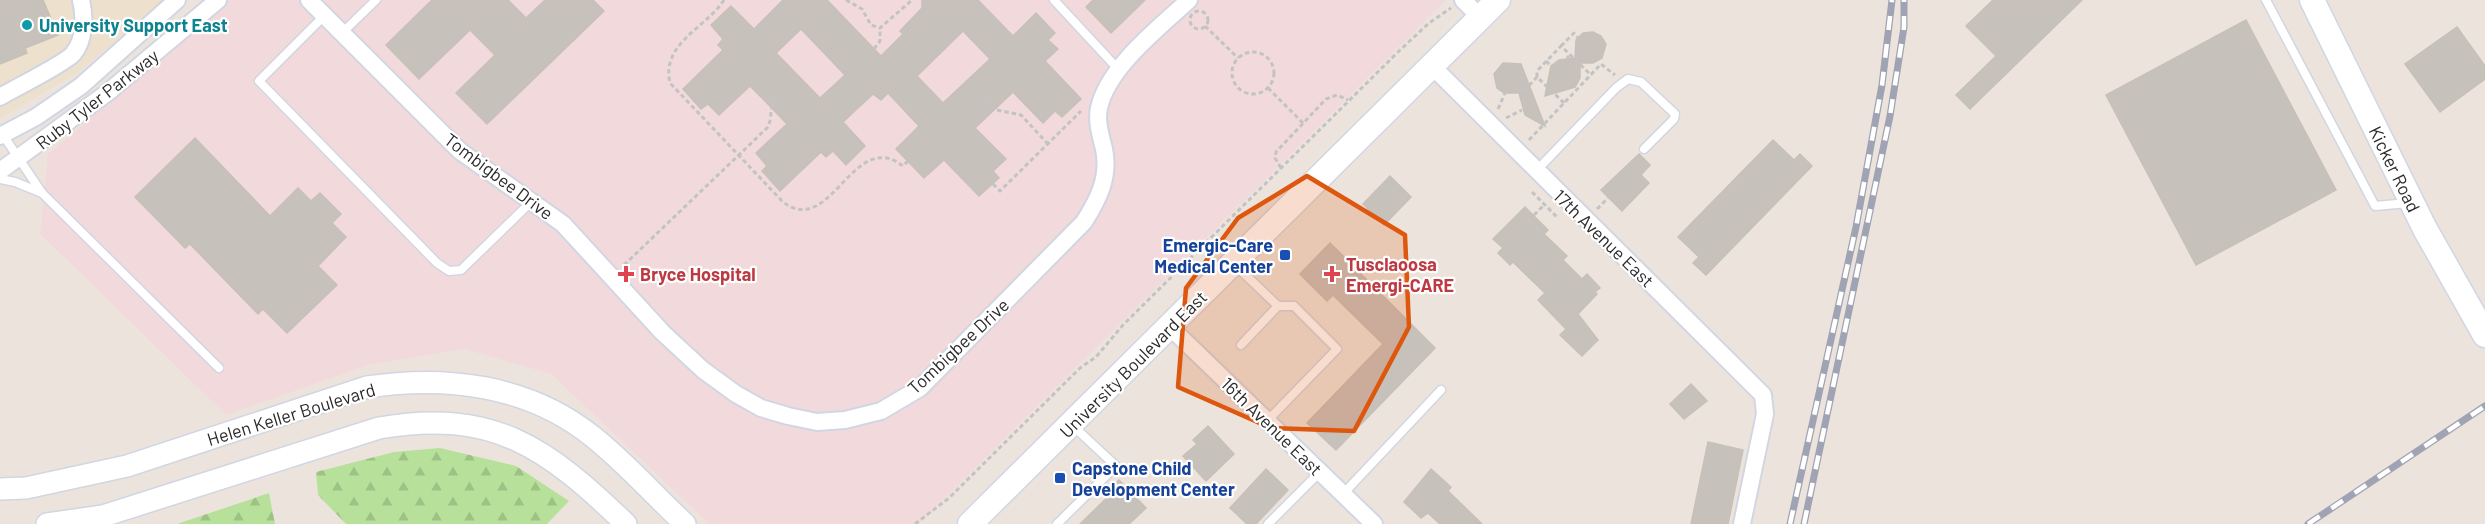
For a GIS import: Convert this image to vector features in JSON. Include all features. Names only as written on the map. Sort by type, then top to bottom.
[{"type":"main road","name":"University Boulevard East","points":[[980,518],[1498,0]]},
{"type":"main road","name":"Kicker Road","points":[[2312,0],[2412,203],[2485,335]]},
{"type":"street","points":[[0,96],[72,54],[82,36],[84,11],[81,0]]},
{"type":"street","name":"Ruby Tyler Parkway","points":[[2,136],[36,117],[81,86],[177,0]]},
{"type":"street","name":"Ruby Tyler Parkway","points":[[0,171],[20,159],[107,93],[218,0]]},
{"type":"street","name":"Tombigbee Drive","points":[[309,0],[460,151],[563,224],[663,333],[704,370],[736,394],[761,408],[817,422],[845,420],[881,411],[920,388],[1084,222],[1100,196],[1105,174],[1098,110],[1107,86],[1118,69],[1189,0]]},
{"type":"street","points":[[1459,3],[1481,18]]},
{"type":"street","name":"17th Avenue East","points":[[1433,67],[1535,171],[1763,394],[1765,414],[1742,524]]},
{"type":"street","name":"16th Avenue East","points":[[1170,327],[1374,524]]},
{"type":"street","name":"Helen Keller Boulevard","points":[[0,489],[26,488],[127,466],[367,387],[399,382],[455,382],[508,393],[564,417],[592,436],[685,524]]},
{"type":"street","points":[[47,524],[103,516],[379,428],[412,422],[447,422],[517,439],[550,457],[588,488],[626,524]]},
{"type":"lane","points":[[342,33],[376,0]]},
{"type":"lane","points":[[1054,0],[1118,69]]},
{"type":"lane","points":[[2266,0],[2375,206],[2412,203]]},
{"type":"lane","points":[[325,15],[259,81],[437,263],[449,271],[461,270],[533,201]]},
{"type":"lane","points":[[1535,171],[1628,79],[1641,82],[1675,114],[1674,119],[1644,149]]},
{"type":"lane","points":[[2,136],[42,193],[219,368]]},
{"type":"lane","points":[[0,180],[15,182],[42,193]]},
{"type":"lane","points":[[1234,264],[1278,306],[1294,306],[1337,349],[1267,421]]},
{"type":"lane","points":[[1241,345],[1278,306]]},
{"type":"lane","points":[[1343,494],[1441,390]]},
{"type":"lane","points":[[1057,524],[1116,466],[1072,424]]},
{"type":"lane","points":[[1268,524],[1320,472]]},
{"type":"path","points":[[724,0],[674,51],[670,59],[669,76],[677,91],[783,201],[790,207],[805,209],[821,203],[857,169],[872,159],[891,158],[903,166],[908,161]]},
{"type":"path","points":[[846,0],[862,9],[871,25],[880,28]]},
{"type":"path","points":[[874,49],[880,41],[880,28],[912,0]]},
{"type":"path","points":[[915,524],[949,498],[1080,368],[1096,357],[1123,325],[1429,23],[1459,3]]},
{"type":"path","points":[[1200,11],[1205,14],[1208,21],[1205,26],[1198,29],[1193,26],[1190,19],[1193,14],[1200,11]]},
{"type":"path","points":[[1205,26],[1238,58]]},
{"type":"path","points":[[1524,91],[1537,77],[1537,70],[1574,33],[1578,38]]},
{"type":"path","points":[[1561,46],[1591,75]]},
{"type":"path","points":[[1256,52],[1268,58],[1272,63],[1274,76],[1268,87],[1257,94],[1239,88],[1233,70],[1238,58],[1256,52]]},
{"type":"path","points":[[1567,60],[1576,54]]},
{"type":"path","points":[[1546,61],[1551,66]]},
{"type":"path","points":[[1528,141],[1601,64],[1604,64],[1623,82]]},
{"type":"path","points":[[1537,77],[1564,103]]},
{"type":"path","points":[[1268,87],[1303,123]]},
{"type":"path","points":[[1497,111],[1504,93]]},
{"type":"path","points":[[612,277],[769,124],[770,107],[778,95]]},
{"type":"path","points":[[1281,168],[1275,158],[1276,152],[1303,123],[1332,96],[1343,97],[1349,101]]},
{"type":"path","points":[[985,101],[997,110],[1021,115],[1048,144]]},
{"type":"path","points":[[1505,118],[1522,110]]},
{"type":"path","points":[[993,184],[1000,191],[1082,111]]},
{"type":"path","points":[[1532,192],[1558,218]]},
{"type":"highlighted area","points":[[1307,176],[1405,235],[1409,327],[1354,431],[1271,428],[1178,387],[1186,288],[1238,218]]},
{"type":"shaded area","points":[[0,0],[164,0],[77,73],[0,119]]},
{"type":"shaded area","name":"Bryce Hospital","points":[[230,0],[1446,0],[919,524],[709,524],[551,374],[464,349],[369,365],[226,415],[40,234],[48,154]]},
{"type":"green space","points":[[440,448],[516,466],[569,501],[547,524],[346,524],[318,495],[316,472],[394,452]]},
{"type":"green space","points":[[269,493],[275,524],[177,524]]},
{"type":"building","name":"University Support East","points":[[0,0],[43,0],[58,35],[25,48],[27,53],[0,64]]},
{"type":"building","points":[[432,0],[508,0],[526,18],[545,0],[593,0],[604,11],[487,124],[456,93],[495,55],[470,30],[419,79],[386,45]]},
{"type":"building","points":[[783,0],[827,0],[881,56],[903,34],[900,31],[922,8],[922,0],[978,0],[1013,36],[1036,13],[1055,33],[1048,40],[1058,49],[1045,61],[1081,99],[1062,117],[1055,111],[1043,123],[1013,92],[975,128],[1006,159],[993,171],[999,178],[979,196],[944,160],[924,178],[896,149],[919,126],[888,93],[881,100],[873,94],[843,122],[865,146],[846,165],[833,151],[826,157],[821,152],[780,191],[762,171],[767,166],[756,153],[787,124],[750,86],[719,115],[708,104],[701,109],[683,89],[723,50],[718,45],[723,39],[711,25],[731,6],[754,29]],"holes":[[[801,29],[845,75],[820,98],[776,53]],[[963,31],[990,59],[943,103],[917,76]]]},
{"type":"building","points":[[1093,0],[1145,0],[1111,33],[1086,7]]},
{"type":"building","points":[[1993,0],[2082,0],[1970,109],[1956,95],[1996,56],[1966,26]]},
{"type":"building","points":[[2246,20],[2336,190],[2196,265],[2106,95]]},
{"type":"building","points":[[2457,27],[2485,66],[2485,79],[2440,112],[2405,64]]},
{"type":"building","points":[[1593,32],[1601,36],[1606,44],[1602,58],[1593,63],[1580,63],[1580,78],[1575,87],[1545,96],[1551,66],[1559,60],[1575,58],[1576,40],[1583,33]]},
{"type":"building","points":[[1503,63],[1521,64],[1545,126],[1525,115],[1519,93],[1504,93],[1497,88],[1494,74]]},
{"type":"building","points":[[195,138],[270,216],[298,188],[311,201],[320,193],[341,214],[332,223],[346,237],[318,266],[337,285],[287,333],[263,309],[258,314],[190,244],[185,248],[135,197]]},
{"type":"building","points":[[1773,140],[1794,160],[1800,154],[1812,166],[1706,275],[1693,263],[1699,257],[1678,237]]},
{"type":"building","points":[[1639,154],[1650,165],[1641,175],[1649,183],[1622,211],[1601,190]]},
{"type":"building","points":[[1390,176],[1411,197],[1384,225],[1363,204]]},
{"type":"building","points":[[1525,207],[1548,230],[1544,234],[1567,256],[1563,260],[1582,279],[1587,274],[1600,288],[1578,314],[1598,340],[1582,356],[1560,335],[1566,329],[1538,300],[1545,293],[1513,262],[1510,265],[1498,253],[1503,248],[1493,239]]},
{"type":"building","points":[[1330,243],[1435,348],[1336,450],[1307,423],[1383,344],[1333,295],[1327,301],[1300,274]]},
{"type":"building","points":[[1691,384],[1707,401],[1684,419],[1670,404]]},
{"type":"building","points":[[1208,426],[1234,454],[1206,481],[1183,456],[1197,444],[1193,440]]},
{"type":"building","points":[[1708,442],[1743,450],[1728,524],[1691,524]]},
{"type":"building","points":[[1266,469],[1288,490],[1256,524],[1247,524],[1230,508]]},
{"type":"building","points":[[1431,469],[1451,487],[1448,491],[1482,524],[1440,524],[1428,513],[1421,518],[1404,502]]},
{"type":"building","points":[[1119,480],[1146,508],[1129,524],[1080,524],[1113,492],[1109,489]]},
{"type":"railway","points":[[1790,524],[1856,227],[1882,85],[1892,0]]},
{"type":"railway","points":[[1804,524],[1890,116],[1904,27],[1904,0]]},
{"type":"railway","points":[[2308,524],[2485,406]]},
{"type":"place","name":"University Support East","points":[[27,25]]},
{"type":"place","name":"Emergic-Care Medical Center","points":[[1285,255]]},
{"type":"place","name":"Bryce Hospital","points":[[626,274]]},
{"type":"place","name":"Tusclaoosa Emergi-CARE","points":[[1332,274]]},
{"type":"place","name":"Capstone Child Development Center","points":[[1060,478]]}]
